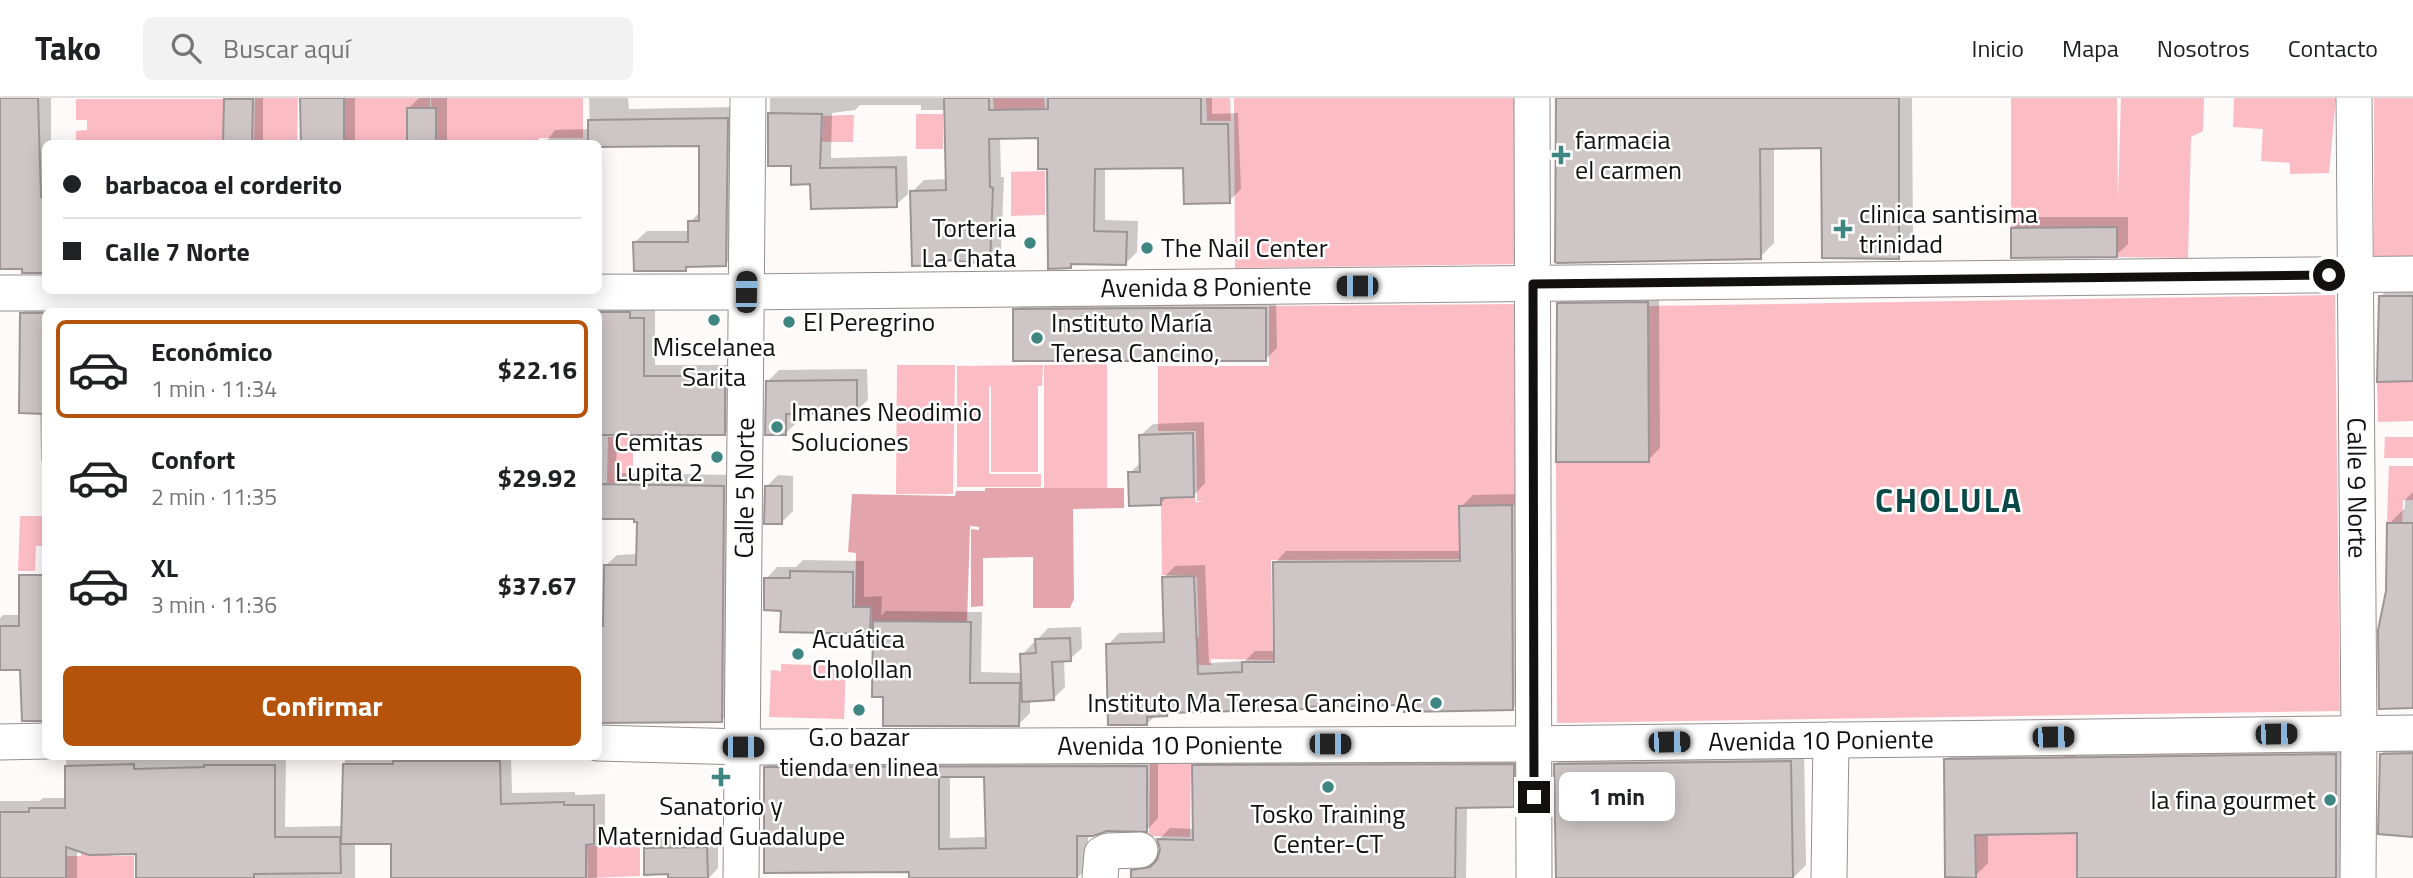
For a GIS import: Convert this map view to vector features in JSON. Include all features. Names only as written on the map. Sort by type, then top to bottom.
[{"type":"street","name":"Calle 5 Norte","points":[[741,878],[748,98]]},
{"type":"street","points":[[1532,98],[1534,878]]},
{"type":"street","name":"Calle 9 Norte","points":[[2354,98],[2358,878]]},
{"type":"street","name":"Avenida 8 Poniente","points":[[602,292],[2413,274]]},
{"type":"street","name":"Avenida 8 Poniente","points":[[0,293],[42,293]]},
{"type":"street","name":"Avenida 10 Poniente","points":[[602,743],[743,747],[1534,744],[2413,733]]},
{"type":"street","points":[[1829,878],[1831,740]]},
{"type":"street","points":[[0,742],[42,741]]},
{"type":"street","points":[[1100,878],[1102,855],[1108,851],[1140,850]]},
{"type":"shaded area","points":[[255,98],[298,98],[297,140],[254,140]]},
{"type":"shaded area","points":[[345,98],[430,98],[430,107],[406,107],[406,140],[345,140]]},
{"type":"shaded area","points":[[431,98],[583,98],[583,138],[432,140]]},
{"type":"shaded area","points":[[993,98],[1044,98],[1045,108],[994,110]]},
{"type":"shaded area","points":[[1206,98],[1230,98],[1231,121],[1207,121]]},
{"type":"shaded area","points":[[1234,98],[1519,98],[1520,264],[1235,268]]},
{"type":"shaded area","points":[[2011,98],[2117,98],[2118,200],[2121,98],[2204,98],[2203,131],[2191,137],[2188,258],[2117,257],[2117,227],[2011,228]]},
{"type":"shaded area","points":[[2234,98],[2336,98],[2329,173],[2290,174],[2290,163],[2261,161],[2263,129],[2233,127]]},
{"type":"shaded area","points":[[2374,98],[2413,98],[2413,259],[2374,259]]},
{"type":"shaded area","points":[[76,99],[224,99],[223,140],[76,140],[76,131],[87,130],[87,120],[76,120]]},
{"type":"shaded area","points":[[916,114],[943,114],[943,149],[916,149]]},
{"type":"shaded area","points":[[854,115],[853,142],[822,142],[823,116]]},
{"type":"shaded area","points":[[1045,171],[1045,215],[1011,216],[1011,172]]},
{"type":"shaded area","points":[[2335,295],[2340,711],[1557,723],[1556,462],[1649,461],[1648,306]]},
{"type":"shaded area","points":[[1514,304],[1515,505],[1460,506],[1460,559],[1271,560],[1273,660],[1211,659],[1211,665],[1196,665],[1195,637],[1199,637],[1197,579],[1195,575],[1162,575],[1161,507],[1162,499],[1195,498],[1196,502],[1205,502],[1197,501],[1196,431],[1158,431],[1158,366],[1269,366],[1269,306]]},
{"type":"shaded area","points":[[1107,364],[1107,488],[1044,488],[1044,365]]},
{"type":"shaded area","points":[[897,365],[955,365],[953,494],[896,494]]},
{"type":"shaded area","points":[[1043,365],[1042,386],[1038,386],[1038,472],[991,472],[991,386],[989,387],[989,474],[1041,474],[1041,487],[957,487],[957,366]]},
{"type":"shaded area","points":[[2413,381],[2413,421],[2378,422],[2377,382]]},
{"type":"shaded area","points":[[608,437],[633,437],[633,483],[607,483]]},
{"type":"shaded area","points":[[2385,437],[2413,437],[2413,458],[2384,458]]},
{"type":"shaded area","points":[[2389,466],[2413,466],[2413,500],[2403,500],[2402,523],[2387,523]]},
{"type":"shaded area","points":[[985,488],[1124,488],[1124,508],[1073,509],[1074,599],[1070,608],[1033,608],[1033,557],[983,558],[983,606],[971,607],[971,529],[979,530],[979,527],[970,526],[967,623],[896,637],[871,636],[872,607],[855,606],[856,553],[848,552],[852,494],[955,496],[956,491],[985,491]]},
{"type":"shaded area","points":[[20,516],[42,516],[42,546],[36,546],[35,571],[18,571]]},
{"type":"shaded area","points":[[781,664],[846,666],[844,719],[769,717],[771,670],[781,671]]},
{"type":"shaded area","points":[[2064,746],[2076,746],[2077,878],[1976,878],[1975,835],[2064,834]]},
{"type":"shaded area","points":[[1150,755],[1191,756],[1190,837],[1149,836]]},
{"type":"shaded area","points":[[640,845],[640,876],[588,878],[587,846]]},
{"type":"shaded area","points":[[111,850],[111,856],[134,856],[134,878],[67,878],[67,856]]},
{"type":"building","points":[[0,98],[38,98],[42,273],[0,269]]},
{"type":"building","points":[[300,98],[344,98],[344,140],[301,140]]},
{"type":"building","points":[[944,98],[989,98],[989,110],[1048,109],[1048,98],[1201,98],[1201,124],[1228,124],[1230,203],[1184,204],[1183,168],[1095,169],[1094,231],[1127,232],[1126,265],[1071,264],[1071,268],[1048,269],[1047,169],[1038,169],[1038,138],[989,139],[990,187],[993,188],[990,264],[947,260],[947,265],[912,266],[910,191],[946,190]]},
{"type":"building","points":[[1556,98],[1899,98],[1899,259],[1822,258],[1821,148],[1760,149],[1761,259],[1557,263]]},
{"type":"building","points":[[224,99],[253,99],[252,140],[223,140]]},
{"type":"building","points":[[407,108],[436,108],[436,140],[407,140]]},
{"type":"building","points":[[768,113],[822,114],[820,168],[896,167],[897,207],[811,209],[810,184],[791,185],[791,166],[768,166]]},
{"type":"building","points":[[728,118],[726,266],[686,267],[686,271],[634,271],[633,242],[688,242],[688,221],[699,221],[699,146],[602,147],[602,140],[588,140],[588,120]]},
{"type":"building","points":[[2117,227],[2117,257],[2011,258],[2011,228]]},
{"type":"building","points":[[2379,296],[2413,296],[2413,381],[2377,382]]},
{"type":"building","points":[[1648,302],[1649,462],[1556,462],[1557,303]]},
{"type":"building","points":[[1266,308],[1266,361],[1013,361],[1013,309]]},
{"type":"building","points":[[602,312],[630,312],[630,318],[644,318],[644,376],[725,376],[725,435],[602,435]]},
{"type":"building","points":[[20,313],[42,313],[42,414],[19,413]]},
{"type":"building","points":[[857,380],[857,413],[786,414],[786,435],[765,435],[766,381]]},
{"type":"building","points":[[1193,433],[1194,497],[1161,498],[1161,505],[1129,506],[1128,472],[1140,472],[1139,435]]},
{"type":"building","points":[[602,484],[724,486],[722,722],[602,723],[604,565],[636,565],[637,522],[634,522],[634,519],[602,519]]},
{"type":"building","points":[[765,486],[782,486],[782,524],[764,524]]},
{"type":"building","points":[[1512,505],[1513,710],[1404,712],[1404,705],[1304,707],[1167,713],[1167,716],[1147,717],[1147,725],[1108,725],[1106,644],[1164,642],[1162,577],[1194,576],[1198,674],[1242,672],[1242,662],[1274,662],[1273,562],[1460,561],[1459,506]]},
{"type":"building","points":[[2387,523],[2413,523],[2413,708],[2379,709],[2378,630],[2386,591]]},
{"type":"building","points":[[790,571],[853,572],[853,607],[871,607],[870,634],[780,632],[781,611],[764,610],[764,578],[790,578]]},
{"type":"building","points":[[19,575],[42,575],[42,721],[22,721],[20,670],[0,670],[0,626],[19,626]]},
{"type":"building","points":[[873,621],[971,622],[970,683],[1020,683],[1019,726],[883,726],[883,697],[872,697]]},
{"type":"building","points":[[1070,638],[1071,661],[1052,662],[1054,700],[1022,702],[1020,654],[1036,653],[1035,639]]},
{"type":"building","points":[[2413,753],[2413,837],[2378,834],[2380,754]]},
{"type":"building","points":[[2336,754],[2336,878],[2077,878],[2077,833],[1975,835],[1976,878],[1945,877],[1944,759]]},
{"type":"building","points":[[393,761],[500,761],[501,804],[564,802],[564,805],[594,805],[594,844],[586,845],[586,878],[391,878],[391,844],[341,844],[343,764],[393,764]]},
{"type":"building","points":[[1791,761],[1793,878],[1556,878],[1554,764]]},
{"type":"building","points":[[134,764],[134,769],[275,765],[275,837],[340,837],[341,873],[254,874],[254,878],[136,878],[136,854],[89,855],[66,847],[66,878],[0,878],[0,812],[29,812],[29,808],[65,808],[65,766]]},
{"type":"building","points":[[1514,764],[1514,807],[1456,808],[1455,878],[1131,878],[1131,870],[1150,867],[1157,860],[1160,849],[1157,839],[1193,840],[1192,765]]},
{"type":"building","points":[[1147,766],[1147,832],[1107,831],[1093,836],[1077,836],[1077,878],[909,878],[909,872],[764,873],[764,767]],"holes":[[[939,777],[984,777],[986,848],[939,849]]]},
{"type":"building","points":[[707,847],[708,878],[668,878],[668,874],[644,875],[644,848]]},
{"type":"place","name":"farmacia el carmen","points":[[1561,155]]},
{"type":"place","name":"clinica santisima trinidad","points":[[1843,229]]},
{"type":"place","name":"Torteria La Chata","points":[[1030,243]]},
{"type":"place","name":"The Nail Center","points":[[1147,248]]},
{"type":"place","name":"Miscelanea Sarita","points":[[714,320]]},
{"type":"place","name":"El Peregrino","points":[[789,322]]},
{"type":"place","name":"Instituto María Teresa Cancino,","points":[[1037,338]]},
{"type":"place","name":"Imanes Neodimio Soluciones","points":[[777,427]]},
{"type":"place","name":"Cemitas Lupita 2","points":[[717,457]]},
{"type":"place","name":"Acuática Cholollan","points":[[798,654]]},
{"type":"place","name":"Instituto Ma Teresa Cancino Ac","points":[[1436,703]]},
{"type":"place","name":"G.o bazar tienda en linea","points":[[859,710]]},
{"type":"place","name":"Sanatorio y Maternidad Guadalupe","points":[[721,777]]},
{"type":"place","name":"Tosko Training Center-CT","points":[[1328,787]]},
{"type":"place","name":"la fina gourmet","points":[[2330,800]]},
{"type":"district","name":"CHOLULA","points":[[1949,500]]},
{"type":"route","points":[[1534,797],[1533,284],[2329,275]]}]
